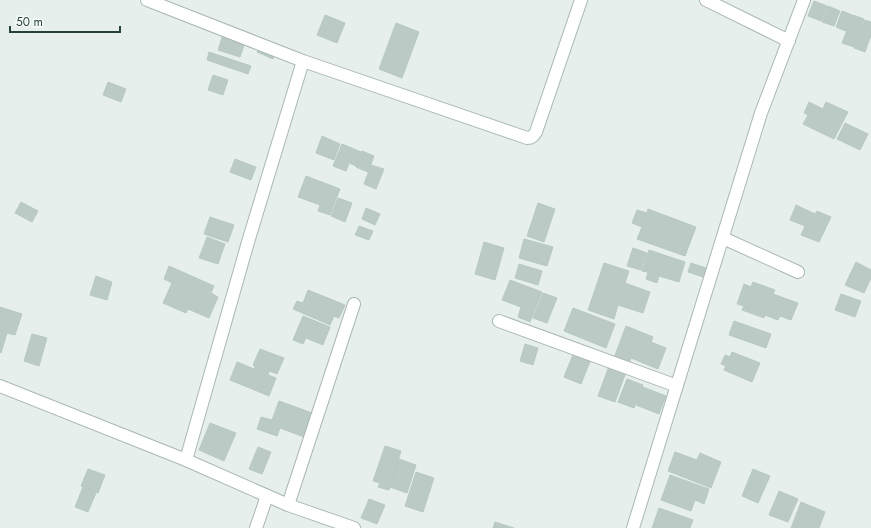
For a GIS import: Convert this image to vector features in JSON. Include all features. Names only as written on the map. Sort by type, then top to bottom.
[{"type":"street","points":[[147,0],[303,61],[527,138],[530,138],[536,132],[581,0]]},
{"type":"street","points":[[706,0],[789,41]]},
{"type":"street","points":[[633,528],[761,112],[804,0]]},
{"type":"street","points":[[186,460],[248,242],[303,61]]},
{"type":"street","points":[[723,238],[798,272]]},
{"type":"street","points":[[288,505],[354,304]]},
{"type":"street","points":[[499,321],[677,386]]},
{"type":"street","points":[[0,386],[186,460],[288,505],[354,528]]},
{"type":"street","points":[[256,528],[267,496]]},
{"type":"building","points":[[814,1],[827,6],[821,21],[808,16]]},
{"type":"building","points":[[828,6],[840,11],[834,26],[822,22]]},
{"type":"building","points":[[842,11],[852,15],[846,31],[836,27]]},
{"type":"building","points":[[325,15],[345,23],[337,43],[317,35]]},
{"type":"building","points":[[853,15],[864,19],[854,47],[842,43]]},
{"type":"building","points":[[865,20],[871,22],[871,35],[865,52],[854,48]]},
{"type":"building","points":[[396,23],[419,32],[402,78],[379,69]]},
{"type":"building","points":[[225,28],[247,36],[240,57],[218,50]]},
{"type":"building","points":[[263,39],[279,46],[273,59],[257,52]]},
{"type":"building","points":[[209,52],[251,66],[248,74],[207,60]]},
{"type":"building","points":[[213,75],[228,80],[223,95],[208,90]]},
{"type":"building","points":[[108,82],[126,89],[121,102],[103,95]]},
{"type":"building","points":[[809,102],[823,109],[826,102],[848,112],[834,139],[803,124],[808,115],[804,113]]},
{"type":"building","points":[[845,123],[868,134],[860,150],[837,139]]},
{"type":"building","points":[[322,136],[340,144],[334,160],[316,153]]},
{"type":"building","points":[[342,144],[361,152],[356,166],[349,163],[346,171],[333,166]]},
{"type":"building","points":[[362,151],[374,156],[368,172],[356,167]]},
{"type":"building","points":[[235,159],[256,167],[251,180],[230,172]]},
{"type":"building","points":[[371,165],[384,169],[376,189],[364,184]]},
{"type":"building","points":[[306,176],[340,189],[330,215],[318,211],[320,205],[298,197]]},
{"type":"building","points":[[338,198],[352,203],[345,222],[331,216]]},
{"type":"building","points":[[21,202],[38,211],[32,222],[15,213]]},
{"type":"building","points":[[538,203],[555,209],[544,242],[527,236]]},
{"type":"building","points":[[796,205],[815,214],[817,211],[831,217],[819,242],[801,235],[805,226],[790,220]]},
{"type":"building","points":[[366,208],[380,214],[375,225],[362,219]]},
{"type":"building","points":[[648,209],[696,227],[685,256],[637,239],[642,227],[632,223],[637,210],[647,213]]},
{"type":"building","points":[[210,217],[234,225],[228,242],[204,234]]},
{"type":"building","points":[[359,226],[373,231],[369,240],[355,235]]},
{"type":"building","points":[[207,237],[225,244],[218,264],[199,258]]},
{"type":"building","points":[[524,239],[553,247],[547,266],[519,258]]},
{"type":"building","points":[[484,242],[504,248],[495,280],[475,274]]},
{"type":"building","points":[[633,248],[647,253],[641,270],[627,266]]},
{"type":"building","points":[[649,250],[685,262],[679,282],[659,276],[657,283],[646,279],[648,272],[642,271]]},
{"type":"building","points":[[856,262],[871,270],[871,278],[864,293],[845,285]]},
{"type":"building","points":[[604,263],[629,271],[625,283],[650,292],[643,313],[618,305],[614,319],[588,310]]},
{"type":"building","points":[[691,263],[709,269],[706,278],[688,272]]},
{"type":"building","points":[[519,264],[542,271],[538,285],[515,278]]},
{"type":"building","points":[[169,266],[214,286],[211,293],[218,297],[209,318],[188,309],[186,313],[163,303],[172,283],[164,279]]},
{"type":"building","points":[[96,276],[112,282],[107,300],[90,295]]},
{"type":"building","points":[[510,280],[542,292],[530,322],[518,317],[521,307],[502,300]]},
{"type":"building","points":[[753,282],[775,290],[773,294],[798,303],[791,320],[780,316],[778,320],[765,315],[764,318],[742,310],[744,306],[737,304],[744,284],[751,287]]},
{"type":"building","points":[[308,290],[345,305],[339,318],[334,316],[330,325],[293,309],[297,301],[303,303]]},
{"type":"building","points":[[543,293],[557,298],[547,323],[533,318]]},
{"type":"building","points":[[841,294],[861,301],[855,317],[835,310]]},
{"type":"building","points":[[0,307],[22,314],[15,335],[7,333],[1,353],[0,352]]},
{"type":"building","points":[[573,308],[615,324],[606,348],[564,331]]},
{"type":"building","points":[[303,316],[330,327],[323,345],[306,338],[303,344],[293,340]]},
{"type":"building","points":[[734,321],[771,334],[766,348],[729,335]]},
{"type":"building","points":[[626,326],[653,337],[651,342],[666,348],[658,369],[631,358],[629,364],[614,358]]},
{"type":"building","points":[[32,334],[47,338],[39,366],[24,361]]},
{"type":"building","points":[[525,344],[538,348],[533,365],[520,361]]},
{"type":"building","points":[[260,349],[284,358],[277,374],[253,365]]},
{"type":"building","points":[[574,352],[591,359],[581,384],[564,377]]},
{"type":"building","points":[[732,352],[760,363],[752,382],[724,370],[726,366],[721,364],[725,355],[730,357]]},
{"type":"building","points":[[237,362],[254,369],[255,366],[269,372],[268,375],[276,378],[269,396],[230,380]]},
{"type":"building","points":[[609,366],[626,372],[615,402],[598,396]]},
{"type":"building","points":[[627,379],[643,385],[634,408],[618,402]]},
{"type":"building","points":[[643,387],[666,396],[659,414],[636,405]]},
{"type":"building","points":[[279,401],[315,414],[307,438],[280,428],[277,436],[257,429],[261,417],[272,420]]},
{"type":"building","points":[[210,423],[236,433],[224,461],[199,450]]},
{"type":"building","points":[[385,446],[401,451],[389,490],[378,487],[380,483],[373,481]]},
{"type":"building","points":[[258,447],[271,452],[262,474],[249,469]]},
{"type":"building","points":[[675,452],[697,460],[700,453],[721,462],[711,488],[668,471]]},
{"type":"building","points":[[399,459],[416,465],[407,493],[390,487]]},
{"type":"building","points":[[88,469],[105,475],[98,493],[81,486]]},
{"type":"building","points":[[753,469],[770,476],[758,503],[742,496]]},
{"type":"building","points":[[416,472],[434,478],[423,512],[405,506]]},
{"type":"building","points":[[670,475],[709,489],[704,504],[695,500],[691,511],[661,500]]},
{"type":"building","points":[[83,487],[96,493],[88,512],[75,507]]},
{"type":"building","points":[[779,491],[798,499],[788,522],[769,515]]},
{"type":"building","points":[[369,499],[385,505],[377,524],[361,518]]},
{"type":"building","points":[[801,502],[825,512],[819,528],[791,528]]},
{"type":"building","points":[[659,508],[693,520],[690,528],[652,528]]},
{"type":"building","points":[[495,522],[514,528],[493,528]]}]
